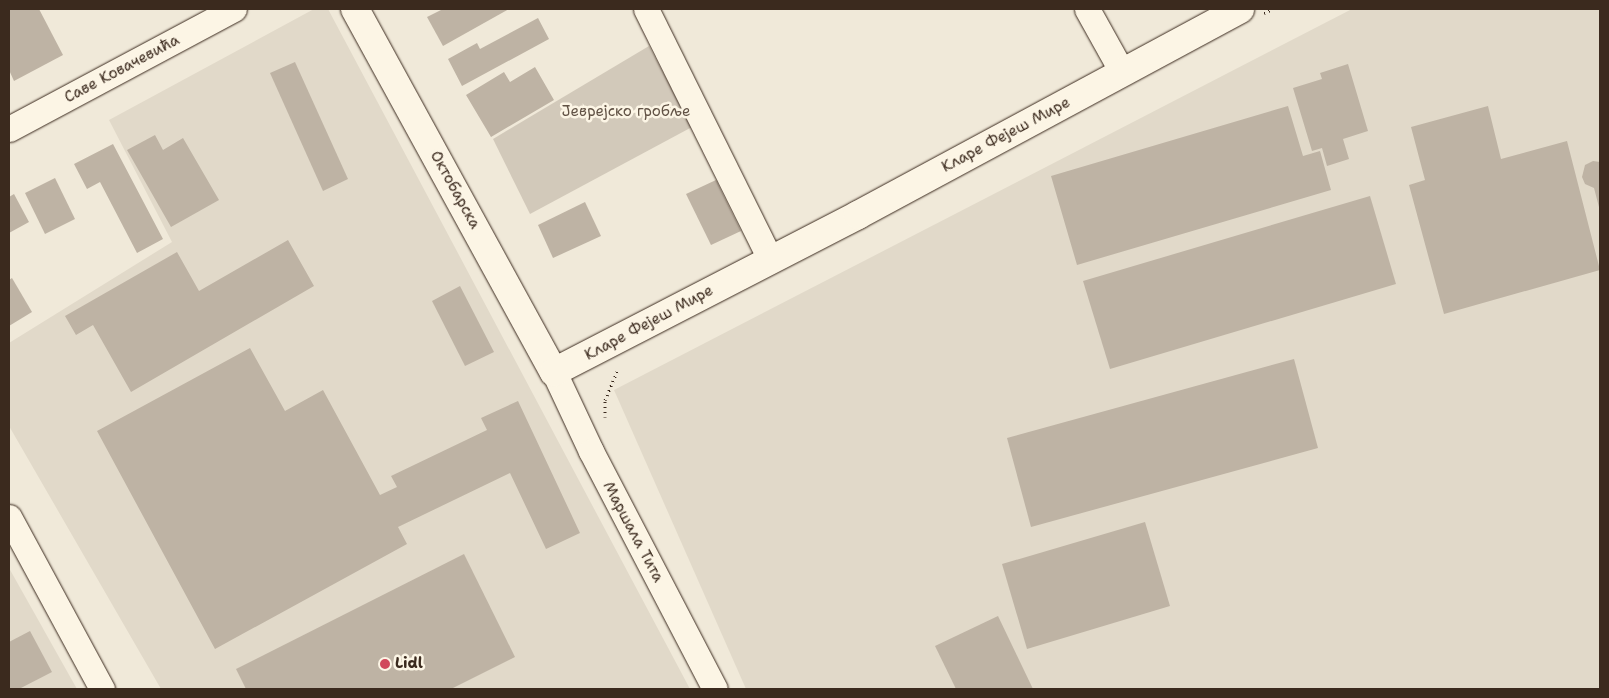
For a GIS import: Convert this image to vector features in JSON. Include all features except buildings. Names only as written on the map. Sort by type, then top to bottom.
[{"type":"main road","name":"Октобарска","points":[[355,9],[554,372]]},
{"type":"main road","name":"Кларе Фејеш Мире","points":[[554,372],[1240,9]]},
{"type":"street","name":"Саве Ковачевића","points":[[9,129],[234,9]]},
{"type":"street","points":[[646,9],[770,259]]},
{"type":"street","points":[[1088,9],[1122,72]]},
{"type":"street","name":"Маршала Тита","points":[[554,372],[591,451],[715,689]]},
{"type":"street","points":[[9,517],[102,689]]},
{"type":"shaded area","points":[[314,9],[328,9],[690,689],[161,689],[9,426],[9,343],[172,242],[109,120]]},
{"type":"shaded area","points":[[1352,9],[1600,9],[1600,689],[746,689],[614,390]]},
{"type":"shaded area","points":[[9,568],[77,689],[9,689]]},
{"type":"green space","name":"Јеврејско гробље","points":[[649,46],[692,127],[530,214],[493,139]]},
{"type":"place","name":"Lidl","points":[[385,664]]}]
